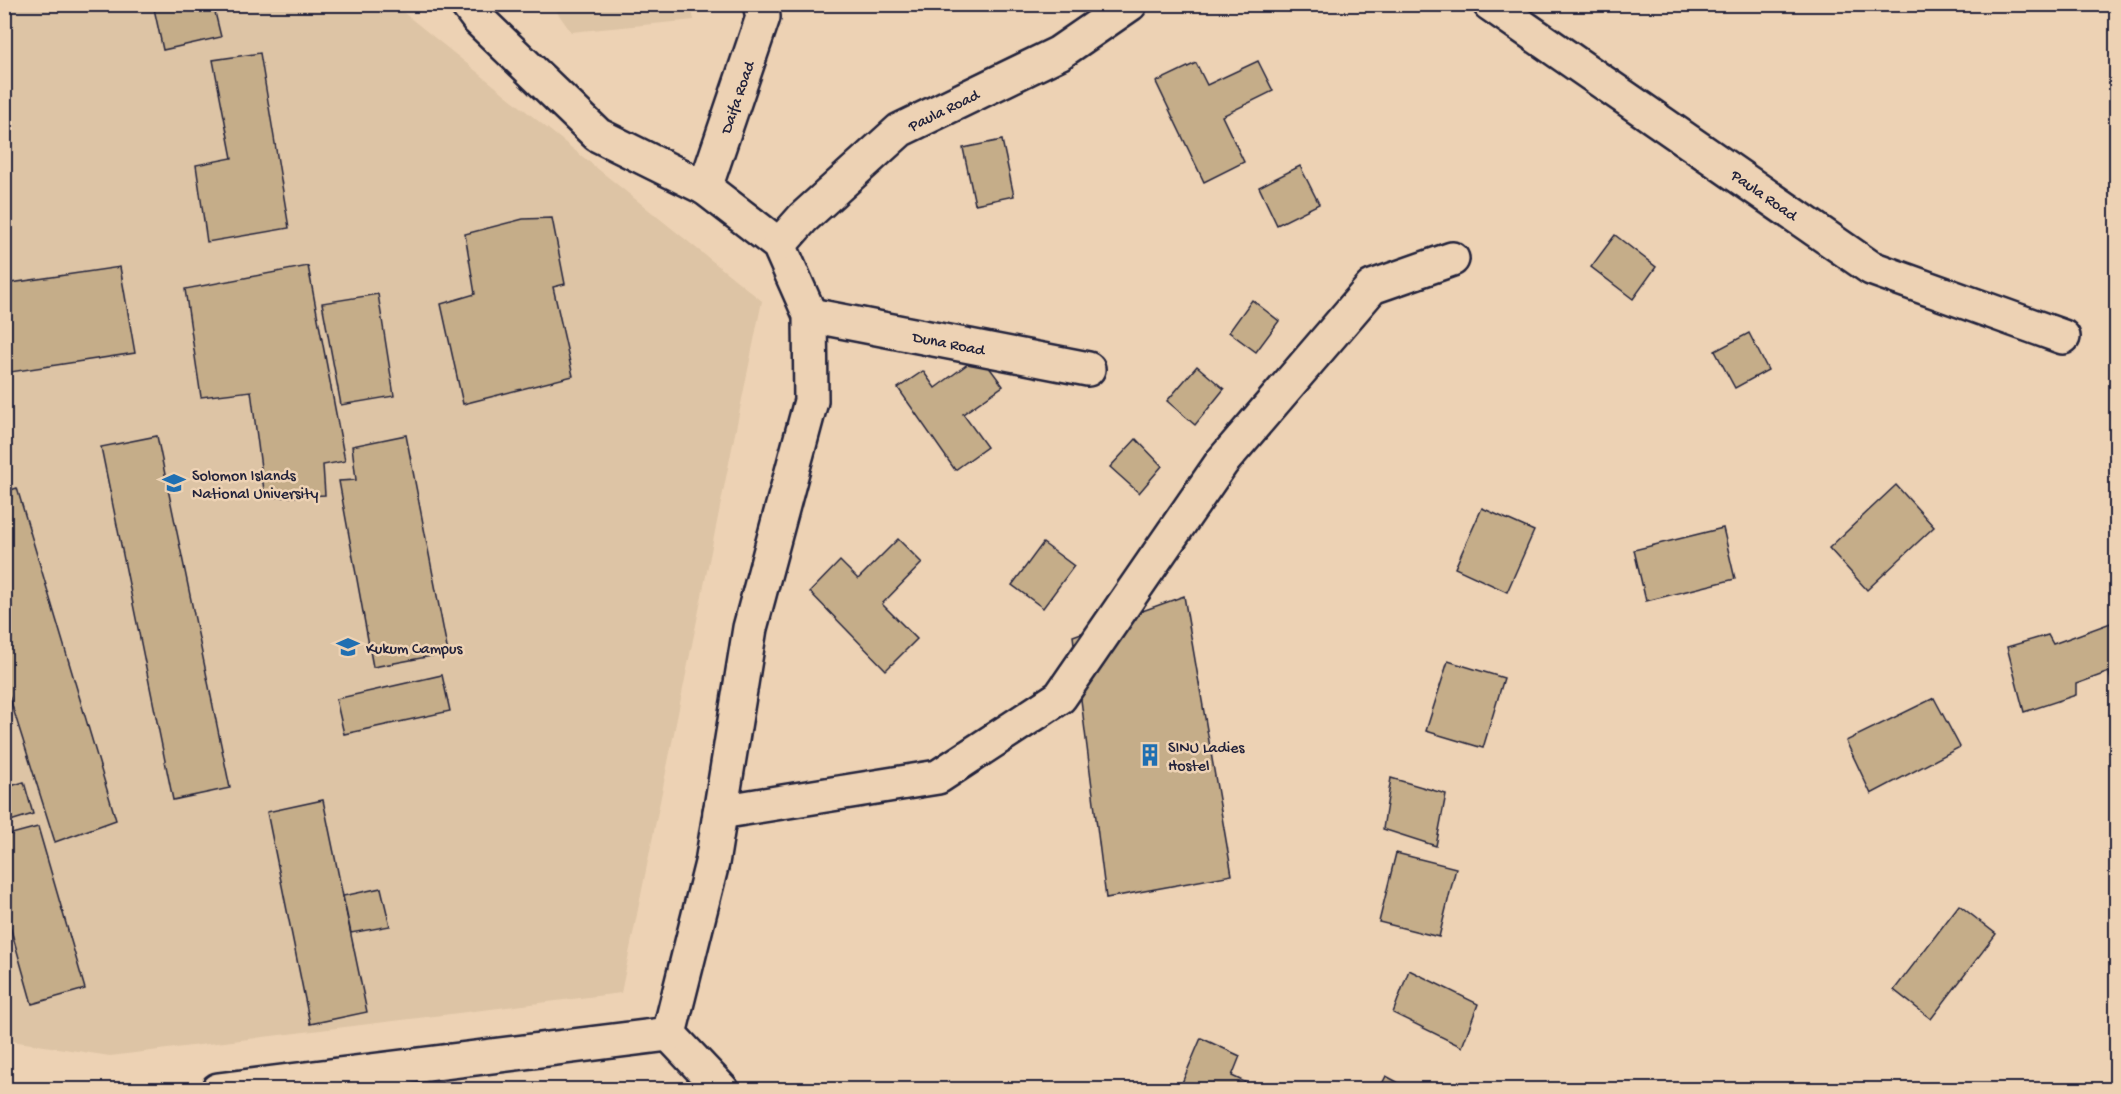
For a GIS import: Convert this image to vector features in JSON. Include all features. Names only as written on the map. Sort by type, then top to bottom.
[{"type":"street","points":[[467,4],[479,20],[598,135],[705,189],[779,245],[810,315],[811,401],[750,628],[712,863],[669,1034]]},
{"type":"street","name":"Daifa Road","points":[[705,189],[763,16],[760,4]]},
{"type":"street","name":"Paula Road","points":[[779,245],[804,218],[900,130],[1059,53],[1130,4]]},
{"type":"street","name":"Paula Road","points":[[1490,4],[1871,268],[2063,337]]},
{"type":"street","points":[[720,812],[938,777],[1060,697],[1222,462],[1372,287],[1452,259]]},
{"type":"street","name":"Duna Road","points":[[810,315],[1088,369]]},
{"type":"street","points":[[218,1089],[669,1034]]},
{"type":"street","points":[[669,1034],[722,1089]]},
{"type":"shaded area","name":"Kukum Campus","points":[[4,5],[394,5],[762,301],[621,993],[110,1056],[5,1040]]},
{"type":"shaded area","points":[[552,5],[691,5],[694,20],[571,32]]},
{"type":"building","points":[[153,4],[213,4],[221,37],[163,50]]},
{"type":"building","points":[[260,53],[289,228],[207,242],[196,165],[232,158],[213,60]]},
{"type":"building","points":[[1258,61],[1273,91],[1222,116],[1244,162],[1204,182],[1156,82],[1196,63],[1207,85]]},
{"type":"building","points":[[1002,140],[1014,196],[975,204],[963,148]]},
{"type":"building","points":[[1300,166],[1319,204],[1277,225],[1259,187]]},
{"type":"building","points":[[552,218],[565,284],[553,287],[573,376],[463,404],[441,304],[475,294],[465,234],[523,219]]},
{"type":"building","points":[[1615,235],[1656,267],[1633,299],[1591,267]]},
{"type":"building","points":[[308,266],[345,461],[323,465],[325,495],[265,498],[251,391],[201,397],[185,289]]},
{"type":"building","points":[[120,267],[135,353],[4,373],[4,284]]},
{"type":"building","points":[[378,294],[394,396],[341,405],[322,303]]},
{"type":"building","points":[[1252,300],[1279,321],[1256,352],[1229,332]]},
{"type":"building","points":[[1749,333],[1768,370],[1735,388],[1715,351]]},
{"type":"building","points":[[980,355],[1003,386],[963,414],[987,447],[955,470],[898,388],[923,371],[935,388]]},
{"type":"building","points":[[1197,366],[1224,389],[1195,425],[1167,401]]},
{"type":"building","points":[[406,435],[448,653],[373,667],[339,481],[356,480],[352,446]]},
{"type":"building","points":[[157,436],[230,788],[173,800],[101,447]]},
{"type":"building","points":[[1136,439],[1162,466],[1139,493],[1110,467]]},
{"type":"building","points":[[1896,485],[1934,527],[1867,590],[1829,548]]},
{"type":"building","points":[[17,488],[116,820],[55,842],[4,680],[4,492]]},
{"type":"building","points":[[1482,508],[1534,531],[1507,592],[1455,568]]},
{"type":"building","points":[[1723,528],[1735,579],[1646,601],[1634,550]]},
{"type":"building","points":[[898,539],[922,563],[882,604],[917,639],[886,670],[810,592],[840,561],[858,579]]},
{"type":"building","points":[[1043,543],[1074,566],[1043,608],[1012,585]]},
{"type":"building","name":"SINU Ladies Hostel","points":[[1184,596],[1232,875],[1106,898],[1073,636]]},
{"type":"building","points":[[2116,621],[2116,679],[2111,680],[2109,672],[2076,684],[2076,695],[2024,712],[2007,647],[2048,635],[2053,644]]},
{"type":"building","points":[[1448,661],[1504,678],[1483,748],[1426,731]]},
{"type":"building","points":[[442,675],[450,711],[344,734],[336,699]]},
{"type":"building","points":[[1934,698],[1960,747],[1871,794],[1846,741]]},
{"type":"building","points":[[1391,778],[1446,794],[1436,846],[1383,829]]},
{"type":"building","points":[[24,782],[33,814],[4,823],[4,788]]},
{"type":"building","points":[[323,800],[367,1012],[310,1024],[267,812]]},
{"type":"building","points":[[38,827],[85,989],[32,1004],[4,905],[4,836]]},
{"type":"building","points":[[1396,853],[1456,868],[1439,937],[1379,922]]},
{"type":"building","points":[[381,888],[390,926],[351,933],[343,896]]},
{"type":"building","points":[[1959,905],[1996,934],[1931,1019],[1894,990]]},
{"type":"building","points":[[1409,970],[1478,1004],[1462,1047],[1393,1013]]},
{"type":"building","points":[[1201,1038],[1240,1056],[1232,1076],[1245,1082],[1241,1090],[1179,1090]]},
{"type":"building","points":[[1386,1076],[1412,1090],[1379,1090]]},
{"type":"place","name":"Solomon Islands National University","points":[[174,483]]},
{"type":"place","name":"Kukum Campus","points":[[348,647]]},
{"type":"place","name":"SINU Ladies Hostel","points":[[1150,755]]}]
